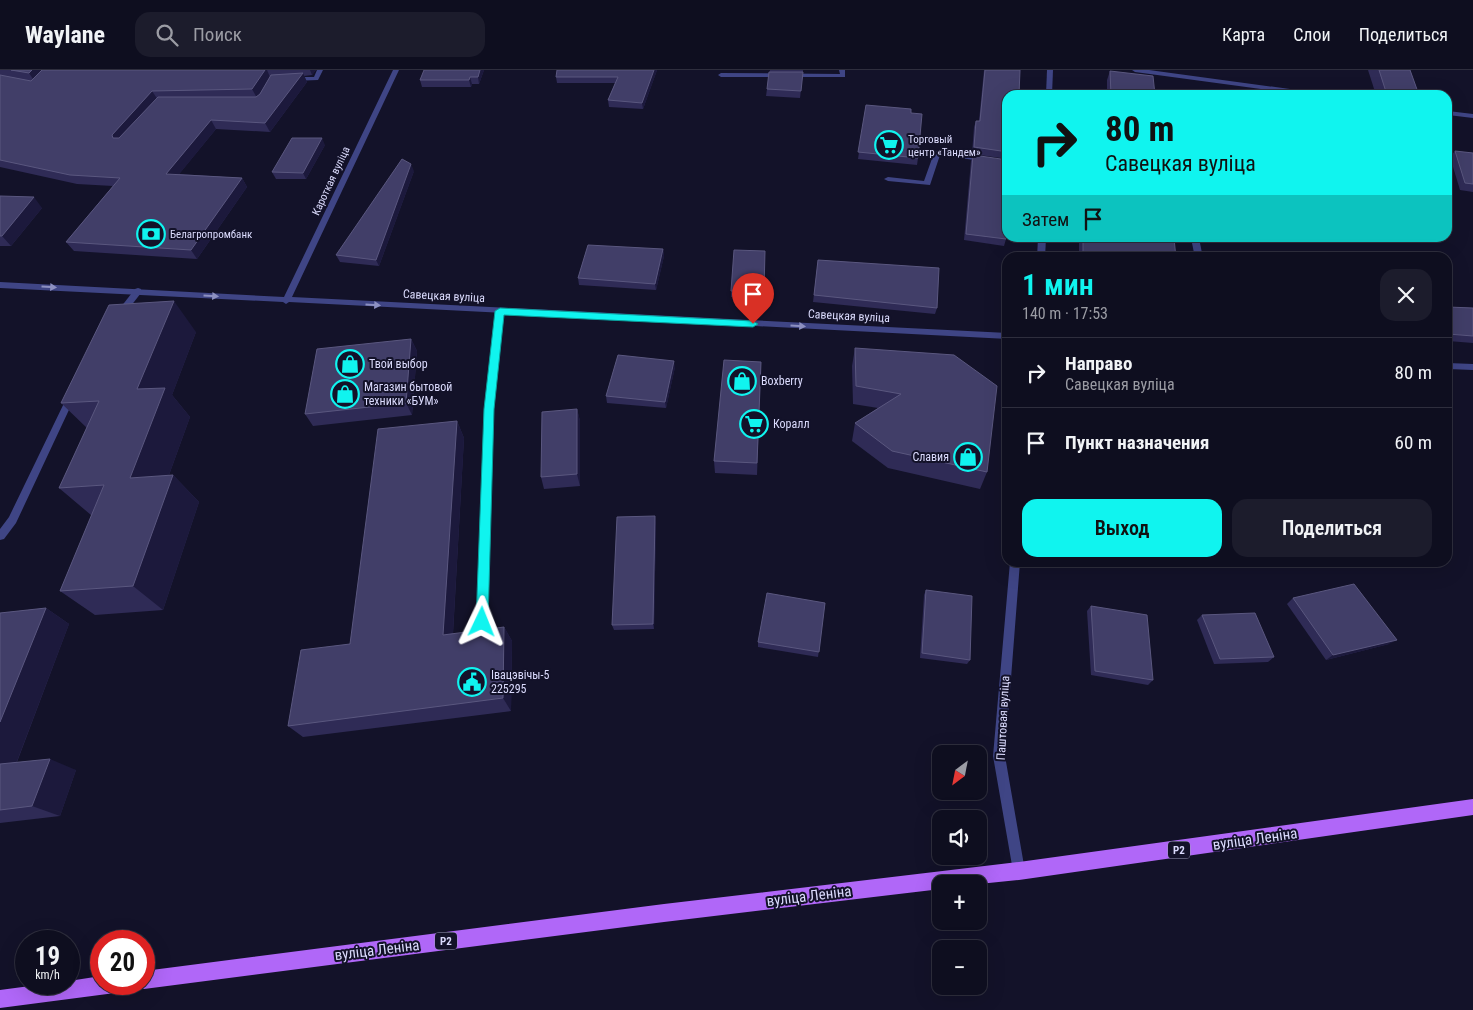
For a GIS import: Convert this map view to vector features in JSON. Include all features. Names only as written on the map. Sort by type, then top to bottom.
[{"type":"main road","name":"вуліца Леніна","points":[[155,979],[664,913],[1020,871],[1473,807]]},
{"type":"main road","points":[[0,999],[90,987]]},
{"type":"street","points":[[281,80],[316,79],[320,70]]},
{"type":"street","name":"Кароткая вуліца","points":[[286,301],[396,70]]},
{"type":"street","points":[[722,75],[843,76],[842,70]]},
{"type":"street","points":[[1049,90],[1050,70]]},
{"type":"street","points":[[1139,70],[1259,90]]},
{"type":"street","points":[[1452,113],[1473,116]]},
{"type":"street","points":[[888,179],[927,183],[937,153],[1002,161]]},
{"type":"street","name":"Савецкая вуліца","points":[[0,285],[138,291],[286,301],[1002,336]]},
{"type":"street","points":[[116,320],[138,291]]},
{"type":"street","points":[[482,622],[489,409],[500,311]]},
{"type":"street","points":[[1452,366],[1473,367]]},
{"type":"street","points":[[0,536],[13,520],[75,389]]},
{"type":"street","name":"Паштовая вуліца","points":[[1015,567],[999,756],[1020,871]]},
{"type":"building","points":[[11,70],[32,70],[29,73]]},
{"type":"building","points":[[42,70],[265,70],[252,89],[152,91],[112,135],[113,138],[119,138],[158,97],[256,97],[260,94],[271,75],[303,73],[265,123],[211,120],[166,174],[242,178],[191,250],[66,242],[120,178],[70,175],[0,160],[0,75],[31,81]]},
{"type":"building","points":[[424,70],[480,70],[478,77],[470,77],[469,80],[420,80]]},
{"type":"building","points":[[557,70],[654,70],[642,103],[608,100],[618,77],[556,77]]},
{"type":"building","points":[[985,70],[1020,70],[1019,90],[1002,90],[1002,151],[974,147],[976,121],[980,121]]},
{"type":"building","points":[[1379,70],[1410,70],[1417,90],[1385,90]]},
{"type":"building","points":[[1110,71],[1153,76],[1154,90],[1111,90]]},
{"type":"building","points":[[769,72],[803,72],[801,91],[767,89]]},
{"type":"building","name":"Торговый центр «Тандем»","points":[[866,105],[911,109],[911,113],[922,114],[918,158],[858,152]]},
{"type":"building","points":[[292,138],[322,138],[303,173],[272,172]]},
{"type":"building","points":[[1455,151],[1473,153],[1473,184],[1465,183]]},
{"type":"building","points":[[973,155],[1002,159],[1002,238],[966,234]]},
{"type":"building","points":[[402,159],[411,164],[376,260],[336,255]]},
{"type":"building","points":[[0,196],[34,197],[2,236],[0,236]]},
{"type":"building","points":[[1083,242],[1174,242],[1175,252],[1083,252]]},
{"type":"building","points":[[588,245],[663,249],[655,284],[578,278]]},
{"type":"building","points":[[734,250],[765,251],[764,292],[731,291]]},
{"type":"building","points":[[818,260],[939,268],[937,308],[814,295]]},
{"type":"building","points":[[174,301],[137,389],[165,388],[130,478],[173,475],[133,586],[60,591],[104,485],[59,488],[99,401],[61,403],[109,305]]},
{"type":"building","points":[[1452,307],[1473,308],[1473,336],[1452,334]]},
{"type":"building","points":[[411,339],[406,403],[305,414],[317,349]]},
{"type":"building","points":[[855,348],[954,355],[997,386],[987,472],[892,451],[855,423],[901,394],[856,386]]},
{"type":"building","points":[[618,355],[674,361],[665,402],[606,396]]},
{"type":"building","points":[[724,360],[761,362],[757,463],[714,461]]},
{"type":"building","points":[[577,409],[577,474],[541,477],[542,412]]},
{"type":"building","points":[[457,421],[443,635],[504,627],[503,698],[288,726],[301,650],[350,644],[378,429]]},
{"type":"building","points":[[655,516],[653,624],[612,625],[617,517]]},
{"type":"building","points":[[1354,584],[1397,640],[1333,655],[1293,598]]},
{"type":"building","points":[[926,590],[972,596],[970,660],[922,653]]},
{"type":"building","points":[[767,593],[825,603],[819,652],[758,642]]},
{"type":"building","points":[[1091,606],[1147,615],[1153,680],[1095,671]]},
{"type":"building","points":[[46,608],[0,722],[0,613]]},
{"type":"building","points":[[1255,613],[1274,657],[1220,659],[1202,615]]},
{"type":"building","points":[[50,759],[32,806],[0,810],[0,764]]},
{"type":"place","name":"Торговый центр «Тандем»","points":[[889,145]]},
{"type":"place","name":"Белагропромбанк","points":[[151,234]]},
{"type":"place","name":"Твой выбор","points":[[350,364]]},
{"type":"place","name":"Boxberry","points":[[742,381]]},
{"type":"place","name":"Магазин бытовой техники «БУМ»","points":[[345,394]]},
{"type":"place","name":"Коралл","points":[[754,424]]},
{"type":"place","name":"Славия","points":[[968,457]]},
{"type":"place","name":"Івацэвічы-5 225295","points":[[472,682]]},
{"type":"route","points":[[482,622],[489,409],[500,311],[753,324]]}]
